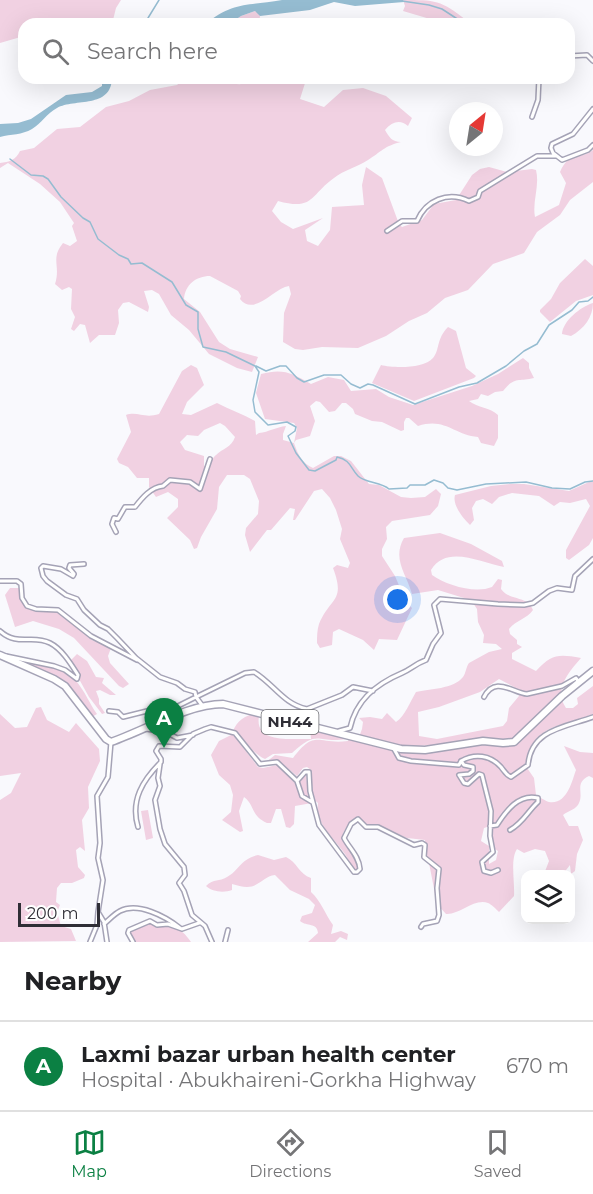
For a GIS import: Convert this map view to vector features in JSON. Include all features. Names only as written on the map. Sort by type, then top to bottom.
[{"type":"main road","points":[[1,656],[65,686],[106,739],[111,742]]},
{"type":"main road","name":"NH44","points":[[111,742],[202,705],[223,704],[393,748],[425,750],[483,741],[508,743],[514,742],[593,671]]},
{"type":"street","points":[[575,56],[587,55],[593,61]]},
{"type":"street","points":[[532,117],[538,100],[539,84]]},
{"type":"street","points":[[593,109],[573,134],[552,144],[550,148],[555,156],[565,160],[588,150],[593,145]]},
{"type":"street","points":[[387,231],[402,221],[417,221],[434,201],[460,197],[469,201],[478,197],[480,191],[537,156],[555,156]]},
{"type":"street","points":[[116,532],[112,524],[114,518],[118,519],[125,507],[135,507],[158,486],[163,486],[170,480],[190,482],[200,489],[210,459]]},
{"type":"street","points":[[331,733],[350,728],[364,698],[389,677],[403,673],[413,664],[426,660],[441,633],[434,605],[440,598],[498,604],[532,603],[557,588],[572,590],[575,576],[593,559]]},
{"type":"street","points":[[84,564],[70,565],[73,576],[55,568],[43,566],[41,568],[47,581],[66,595],[76,599],[84,610],[100,625],[108,629],[139,660],[160,677],[195,692],[202,705]]},
{"type":"street","points":[[0,581],[17,581],[21,584],[22,598],[27,606],[36,609],[58,610],[91,636],[139,660]]},
{"type":"street","points":[[0,631],[17,640],[51,643],[73,667],[78,675],[77,679],[54,666],[1,656]]},
{"type":"street","points":[[109,711],[118,712],[123,717],[151,710],[172,709],[245,674],[254,672],[270,683],[285,700],[307,709],[342,695],[353,687],[373,691]]},
{"type":"street","points":[[484,697],[487,692],[501,686],[527,694],[562,686],[573,678],[578,680],[578,683]]},
{"type":"street","points":[[393,748],[399,758],[411,761],[459,765],[461,761],[470,756],[478,756],[493,760],[507,776],[511,777],[528,765],[529,755],[548,731],[593,717]]},
{"type":"street","points":[[146,729],[166,732],[177,738],[212,728],[235,733],[260,765],[277,762],[297,781],[302,796],[312,802]]},
{"type":"street","points":[[193,734],[180,747],[159,746],[156,751],[161,762],[158,778],[160,786],[155,800],[165,844],[184,867],[184,875],[178,883],[184,891],[192,915],[205,926],[212,942]]},
{"type":"street","points":[[90,942],[97,925],[103,879],[98,858],[100,843],[97,796],[108,777],[111,742]]},
{"type":"street","points":[[461,761],[464,765],[472,767],[469,774],[459,775],[464,783],[468,784],[479,774],[482,775],[491,811],[493,852],[482,862],[481,867],[484,871],[491,873],[498,870]]},
{"type":"street","points":[[138,827],[136,803],[141,785],[161,762]]},
{"type":"street","points":[[297,781],[305,772],[309,772],[312,802],[319,825],[354,872],[360,869],[360,864],[344,838],[351,824],[358,819],[366,827],[378,827],[414,845],[422,843],[425,845],[424,857],[439,869],[437,888],[439,915],[437,921],[423,924],[421,927]]},
{"type":"street","points":[[490,826],[496,825],[508,807],[528,797],[538,798],[538,802],[530,809],[521,823],[510,830]]},
{"type":"street","points":[[104,924],[121,910],[132,909],[162,915],[182,929]]},
{"type":"street","points":[[98,912],[104,924],[107,942]]},
{"type":"street","points":[[133,942],[128,933],[129,930],[150,921],[157,925],[168,924],[182,929],[199,923]]},
{"type":"street","points":[[225,942],[228,930]]},
{"type":"shaded area","points":[[0,0],[121,0],[114,18],[18,18],[18,38],[0,43]]},
{"type":"shaded area","points":[[403,0],[437,2],[463,18],[427,18],[403,11],[405,6]]},
{"type":"shaded area","points":[[255,11],[260,16],[260,18],[238,18]]},
{"type":"shaded area","points":[[305,84],[300,99],[324,107],[343,90],[363,88],[386,96],[412,118],[408,126],[396,122],[385,130],[391,139],[401,142],[387,147],[338,175],[310,200],[299,204],[278,201],[272,211],[281,222],[293,229],[323,218],[305,230],[307,241],[318,246],[330,230],[332,207],[364,205],[362,185],[366,167],[382,178],[402,227],[422,220],[434,204],[456,200],[472,175],[480,169],[489,167],[507,172],[536,170],[535,217],[559,205],[566,183],[560,172],[567,161],[593,150],[593,182],[570,200],[560,215],[537,232],[524,253],[493,264],[468,290],[445,298],[427,313],[409,321],[386,336],[358,348],[295,349],[283,342],[284,313],[291,294],[289,286],[251,305],[240,299],[238,291],[210,276],[192,282],[184,299],[200,312],[219,342],[230,349],[258,357],[252,372],[237,368],[209,354],[189,330],[171,315],[159,294],[152,290],[144,291],[149,307],[148,312],[129,302],[123,303],[118,310],[119,323],[115,335],[99,335],[90,343],[85,325],[80,324],[74,331],[71,329],[75,317],[71,309],[72,289],[69,287],[62,290],[55,284],[56,258],[59,249],[63,243],[70,246],[77,241],[72,226],[74,223],[60,202],[40,184],[8,163],[0,168],[0,163],[12,160],[20,151],[34,148],[57,129],[80,127],[106,107],[129,101],[150,90],[177,85]]},
{"type":"shaded area","points":[[585,259],[593,266],[593,295],[576,301],[550,322],[540,310],[551,299],[560,283]]},
{"type":"shaded area","points":[[593,303],[589,318],[580,330],[571,336],[562,334],[565,324],[573,315]]},
{"type":"shaded area","points":[[448,327],[456,331],[466,368],[476,376],[474,378],[414,401],[372,383],[381,365],[408,367],[429,362],[435,355]]},
{"type":"shaded area","points":[[523,358],[529,363],[534,378],[514,381],[503,391],[488,396],[481,394],[478,399],[469,401],[498,415],[498,438],[494,446],[481,443],[478,437],[443,425],[418,426],[409,418],[406,418],[404,430],[401,431],[382,422],[372,421],[355,414],[346,403],[342,403],[335,411],[329,412],[320,402],[316,401],[310,406],[315,421],[310,436],[296,440],[294,443],[297,428],[294,423],[265,419],[256,393],[261,374],[275,371],[287,373],[311,384],[328,377],[344,380],[351,391],[376,389],[389,397],[413,405],[472,386],[498,374]]},
{"type":"shaded area","points":[[191,365],[197,368],[204,385],[187,402],[182,414],[191,415],[217,403],[255,421],[256,435],[286,426],[283,440],[294,443],[301,458],[313,468],[334,456],[341,456],[351,461],[369,484],[379,485],[401,497],[425,497],[436,489],[441,494],[438,506],[430,515],[392,521],[386,527],[387,539],[382,549],[382,556],[395,576],[406,602],[412,608],[397,640],[379,639],[374,650],[363,640],[339,629],[333,632],[332,645],[320,648],[317,643],[319,624],[337,594],[337,579],[333,568],[337,565],[348,568],[350,563],[340,539],[342,529],[336,510],[322,489],[314,491],[295,520],[293,520],[295,509],[290,508],[271,530],[267,530],[250,552],[245,535],[246,528],[258,514],[259,501],[250,479],[244,475],[227,475],[219,487],[217,509],[197,548],[194,549],[190,540],[167,518],[178,507],[178,499],[168,492],[156,497],[149,487],[149,478],[137,478],[117,459],[131,432],[126,415],[159,414],[182,371]],"holes":[[[220,423],[235,437],[207,467],[204,466],[204,456],[185,450],[180,442],[187,435],[198,436],[204,430]]]},
{"type":"shaded area","points":[[593,482],[593,538],[589,545],[569,560],[566,558],[566,550],[590,506],[586,499],[570,503],[560,502],[554,506],[539,496],[512,493],[499,497],[492,504],[483,499],[476,501],[472,508],[474,520],[470,525],[459,511],[454,499],[455,495],[491,486],[524,484],[569,491]]},
{"type":"shaded area","points":[[440,533],[471,544],[502,561],[504,567],[465,557],[446,558],[438,562],[431,570],[432,575],[438,579],[469,589],[485,589],[492,587],[498,579],[502,580],[501,589],[504,593],[530,605],[533,610],[531,613],[509,629],[510,634],[517,640],[517,644],[522,647],[512,653],[512,659],[536,671],[551,658],[567,656],[581,658],[564,681],[561,694],[566,708],[573,708],[578,704],[577,698],[593,686],[593,714],[559,725],[541,734],[534,742],[525,765],[534,778],[536,795],[547,801],[555,802],[568,791],[576,770],[564,746],[580,752],[593,753],[593,778],[589,776],[584,779],[580,788],[578,805],[563,815],[569,826],[578,826],[583,840],[577,854],[575,871],[571,870],[570,865],[566,870],[546,870],[549,861],[545,851],[535,849],[524,853],[517,849],[513,865],[514,896],[499,912],[483,902],[446,914],[437,904],[430,861],[425,853],[425,840],[407,838],[367,824],[357,817],[349,823],[343,833],[344,841],[352,850],[359,867],[355,871],[321,822],[318,803],[313,799],[311,770],[307,767],[303,768],[297,776],[279,761],[265,763],[275,755],[293,758],[312,740],[338,742],[348,741],[349,738],[406,753],[494,741],[401,747],[359,737],[363,722],[359,718],[382,719],[387,713],[396,722],[405,713],[416,692],[454,684],[463,677],[469,663],[489,652],[502,649],[496,644],[483,643],[484,635],[478,622],[477,609],[473,603],[438,590],[412,594],[401,566],[399,553],[404,538]],"holes":[[[499,679],[514,687],[519,696],[509,708],[507,721],[503,726],[437,739],[419,736],[418,712],[480,692]],[[484,828],[490,829],[489,845],[498,851],[496,860],[489,864],[489,846],[481,841]]]},
{"type":"shaded area","points":[[10,588],[19,588],[20,598],[25,604],[58,612],[92,640],[111,648],[108,656],[110,663],[129,684],[123,688],[119,686],[74,638],[59,629],[33,621],[15,627],[5,595]]},
{"type":"shaded area","points":[[77,654],[87,661],[96,677],[104,678],[102,683],[116,695],[96,691],[99,704],[105,713],[102,714],[89,697],[79,679],[80,676],[70,661]]},
{"type":"shaded area","points":[[30,663],[62,670],[74,678],[97,714],[92,717],[74,693],[31,669]]},
{"type":"shaded area","points":[[41,707],[47,720],[69,732],[76,723],[99,749],[100,761],[88,787],[89,808],[82,820],[85,851],[80,847],[76,850],[78,867],[85,875],[84,878],[72,883],[61,883],[57,888],[56,902],[60,905],[57,912],[61,926],[71,929],[76,941],[0,942],[0,800],[11,793],[21,773],[0,776],[0,714],[15,728],[27,727],[36,708]]},
{"type":"shaded area","points":[[255,714],[259,716],[262,732],[276,738],[311,739],[310,728],[346,739],[313,739],[292,753],[273,754],[265,759],[233,731],[242,719]]},
{"type":"shaded area","points":[[233,734],[258,767],[277,765],[295,783],[306,774],[308,794],[312,803],[295,806],[294,824],[290,828],[286,827],[281,809],[276,809],[271,823],[267,823],[258,817],[244,797],[239,811],[243,831],[240,832],[222,820],[231,812],[233,795],[230,785],[219,775],[211,755],[219,741]]},
{"type":"shaded area","points":[[148,810],[153,838],[146,840],[141,811]]},
{"type":"shaded area","points":[[258,855],[274,860],[286,857],[311,878],[311,892],[318,899],[333,925],[331,934],[341,931],[348,934],[347,940],[340,937],[335,942],[308,942],[318,933],[316,927],[300,921],[302,916],[312,913],[315,905],[309,899],[290,890],[275,875],[251,887],[232,884],[232,890],[215,891],[206,886],[227,877],[247,859]]},
{"type":"shaded area","points":[[150,923],[168,925],[178,929],[191,942],[135,942],[129,933],[130,930]]},
{"type":"water","points":[[282,0],[403,0],[404,2],[355,6],[334,2],[310,10],[260,16],[255,11],[238,18],[215,18],[225,11],[251,4]]},
{"type":"water","points":[[102,84],[111,84],[106,94],[99,98],[64,105],[28,131],[0,137],[0,124],[18,123],[31,119],[66,95],[92,92]]},
{"type":"waterway","points":[[148,18],[159,0]]},
{"type":"waterway","points":[[402,1],[442,9],[456,18]]},
{"type":"waterway","points":[[10,159],[31,175],[48,179],[61,197],[90,222],[98,239],[119,255],[128,259],[131,264],[142,263],[172,282],[186,305],[198,312],[198,329],[203,347],[226,352],[255,366],[259,372],[253,400],[255,412],[268,425],[287,422],[296,427],[295,431],[288,436],[296,453],[309,470],[315,471],[336,460],[337,457],[342,458],[361,478],[389,489],[425,485],[434,480],[457,490],[486,484],[526,482],[552,488],[570,489],[593,481]]},
{"type":"waterway","points":[[256,366],[266,371],[286,366],[304,382],[324,375],[341,375],[360,388],[368,384],[373,385],[415,404],[459,387],[477,383],[506,366],[524,351],[537,344],[549,325],[572,310],[579,302],[588,301],[593,297]]},
{"type":"place","name":"Laxmi bazar urban health center","points":[[164,748]]}]
